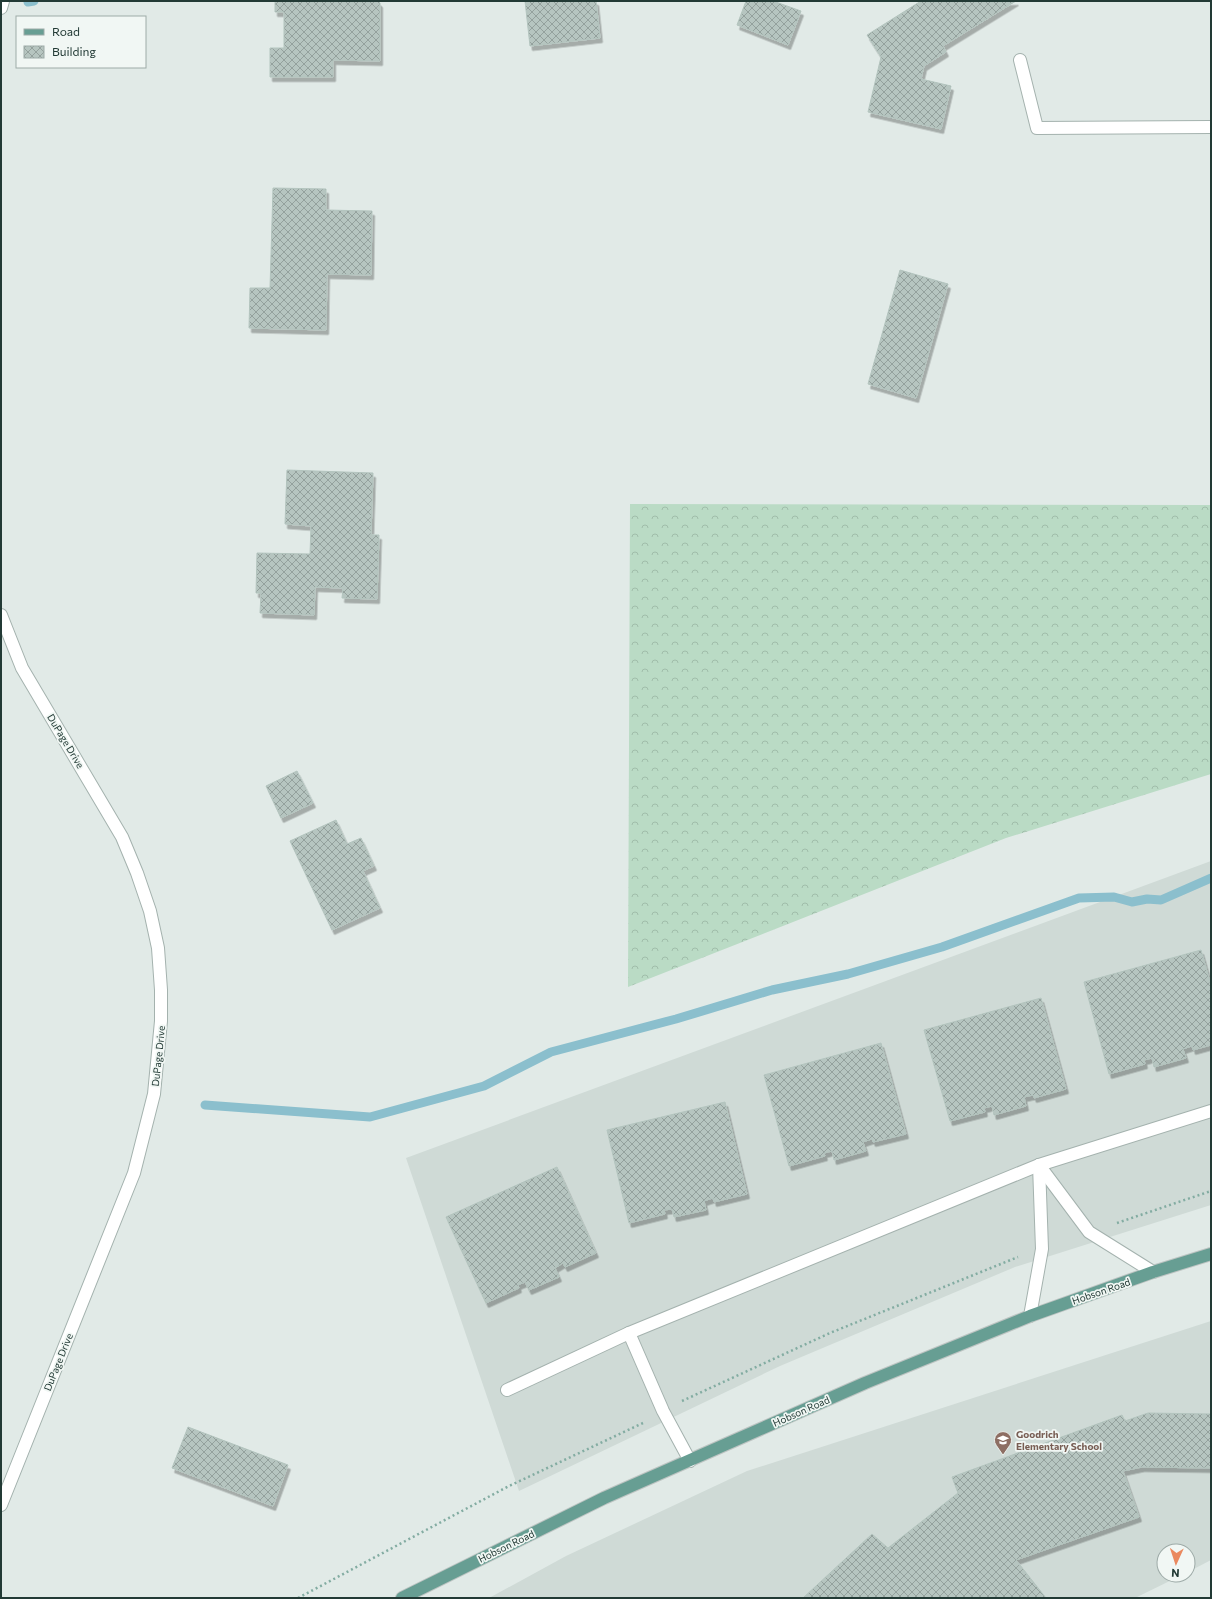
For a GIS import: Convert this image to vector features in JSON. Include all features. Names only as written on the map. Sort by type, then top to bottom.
[{"type":"main road","name":"Hobson Road","points":[[402,1598],[604,1498],[865,1383],[1030,1316],[1153,1272],[1211,1254]]},
{"type":"street","points":[[1,8],[3,1]]},
{"type":"street","points":[[1020,60],[1037,128],[1211,128]]},
{"type":"street","name":"DuPage Drive","points":[[1,616],[22,668],[122,838],[137,873],[150,911],[158,948],[161,1013],[154,1094],[134,1173],[1,1505]]},
{"type":"street","points":[[507,1390],[630,1333],[1039,1165],[1211,1111]]},
{"type":"street","points":[[1039,1165],[1089,1232],[1153,1272]]},
{"type":"street","points":[[1030,1316],[1042,1249],[1039,1165]]},
{"type":"street","points":[[630,1333],[663,1412],[690,1461]]},
{"type":"path","points":[[1113,1224],[1211,1192]]},
{"type":"path","points":[[690,1397],[830,1333],[1025,1254]]},
{"type":"path","points":[[298,1598],[509,1486],[634,1428]]},
{"type":"shaded area","points":[[1211,861],[1211,1205],[1015,1267],[780,1366],[519,1491],[406,1158]]},
{"type":"shaded area","name":"Goodrich Elementary School","points":[[1211,1321],[1211,1560],[1196,1568],[1196,1543],[1156,1543],[1156,1583],[1166,1583],[1135,1598],[489,1598],[566,1556],[747,1471]]},
{"type":"green space","points":[[630,504],[1211,505],[1211,774],[1006,838],[628,987]]},
{"type":"building","points":[[275,1],[378,1],[380,3],[380,61],[333,60],[333,77],[270,77],[270,48],[284,48],[284,12],[275,12]]},
{"type":"building","points":[[525,1],[596,1],[600,38],[530,46]]},
{"type":"building","points":[[746,1],[773,1],[801,11],[788,45],[737,25]]},
{"type":"building","points":[[921,1],[1016,1],[943,46],[946,52],[924,66],[921,79],[951,86],[941,129],[868,112],[881,57],[867,35]]},
{"type":"building","points":[[273,188],[326,189],[326,210],[372,211],[371,275],[327,274],[326,330],[249,328],[250,288],[270,288]]},
{"type":"building","points":[[900,270],[948,284],[916,398],[868,384]]},
{"type":"building","points":[[287,470],[373,473],[371,535],[379,535],[377,599],[342,598],[343,588],[315,587],[314,615],[260,613],[261,593],[256,593],[257,553],[310,554],[311,526],[285,524]]},
{"type":"building","points":[[297,771],[313,803],[281,818],[266,786]]},
{"type":"building","points":[[336,820],[347,844],[361,838],[374,866],[363,871],[380,908],[332,930],[290,841]]},
{"type":"building","points":[[1201,950],[1211,986],[1211,1045],[1193,1050],[1192,1046],[1183,1049],[1186,1058],[1154,1067],[1152,1058],[1144,1060],[1145,1064],[1109,1074],[1084,982]]},
{"type":"building","points":[[1041,998],[1066,1089],[1034,1098],[1033,1095],[1024,1097],[1026,1106],[994,1115],[992,1106],[984,1108],[985,1112],[950,1121],[924,1030]]},
{"type":"building","points":[[881,1043],[906,1134],[873,1142],[872,1139],[863,1142],[866,1151],[834,1160],[832,1151],[824,1153],[825,1156],[789,1166],[764,1075]]},
{"type":"building","points":[[725,1102],[747,1194],[714,1202],[713,1198],[704,1201],[706,1210],[674,1217],[672,1209],[664,1210],[665,1214],[629,1223],[607,1130]]},
{"type":"building","points":[[557,1167],[596,1253],[565,1267],[563,1263],[555,1268],[559,1277],[529,1290],[525,1282],[518,1285],[519,1288],[486,1303],[446,1217]]},
{"type":"building","points":[[1148,1413],[1211,1414],[1211,1468],[1142,1467],[1123,1471],[1139,1517],[1016,1560],[1046,1598],[803,1598],[872,1534],[888,1548],[958,1493],[952,1477],[1122,1415],[1125,1421]]},
{"type":"building","points":[[188,1427],[288,1465],[273,1506],[172,1468]]},
{"type":"waterway","points":[[28,2],[34,1]]},
{"type":"waterway","points":[[205,1105],[370,1117],[484,1086],[551,1052],[676,1019],[772,990],[848,974],[942,947],[1079,898],[1114,897],[1132,902],[1147,899],[1161,900],[1211,878]]},
{"type":"place","name":"Goodrich Elementary School","points":[[1003,1455]]}]
